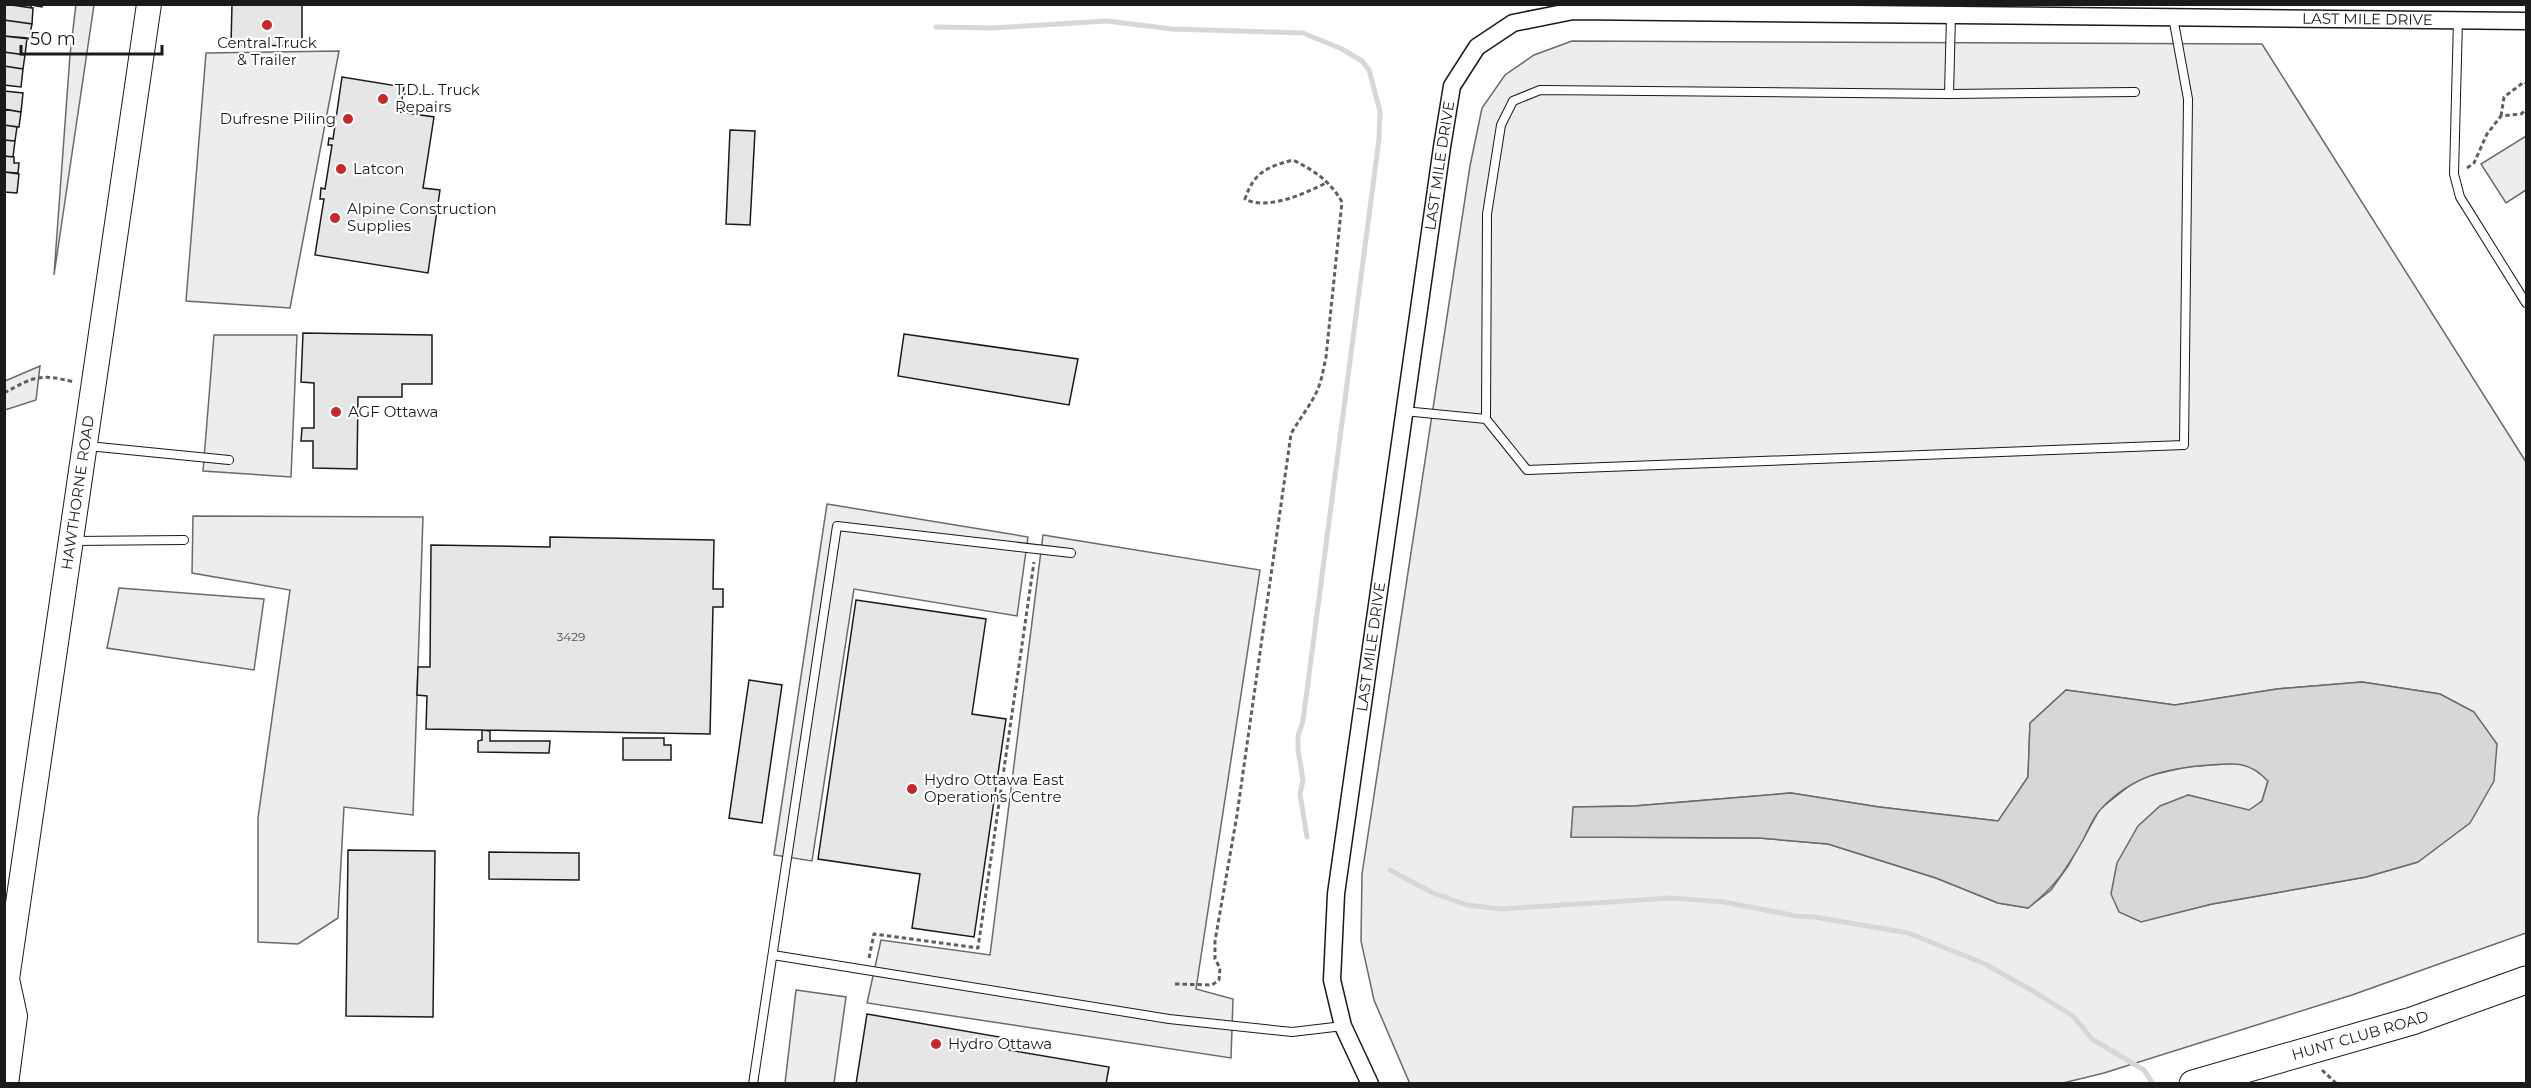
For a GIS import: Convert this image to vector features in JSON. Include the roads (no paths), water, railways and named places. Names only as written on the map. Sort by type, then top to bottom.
[{"type":"main road","name":"HAWTHORNE ROAD","points":[[6,1083],[15,1016],[6,982],[149,4]]},
{"type":"main road","name":"HUNT CLUB ROAD","points":[[2201,1081],[2412,1021],[2526,980]]},
{"type":"street","name":"LAST MILE DRIVE","points":[[1370,1083],[1343,1026],[1332,980],[1336,894],[1452,86],[1477,46],[1513,23],[1573,10],[2526,21]]},
{"type":"lane","points":[[1949,94],[1951,14]]},
{"type":"lane","points":[[2135,92],[1949,94],[1540,90],[1514,100],[1501,125],[1487,214],[1486,419],[1527,470],[2184,445],[2188,99],[2174,17]]},
{"type":"lane","points":[[2458,20],[2454,171],[2460,196],[2526,303]]},
{"type":"lane","points":[[1404,411],[1486,419]]},
{"type":"lane","points":[[85,446],[229,460]]},
{"type":"lane","points":[[753,1083],[837,526],[1071,553]]},
{"type":"lane","points":[[71,541],[184,540]]},
{"type":"lane","points":[[772,955],[1169,1019],[1292,1032],[1343,1026]]},
{"type":"waterway","points":[[936,27],[992,28],[1107,21],[1172,29],[1303,33],[1342,49],[1362,61],[1369,70],[1380,111],[1379,139],[1303,721],[1298,736],[1303,780],[1300,794],[1307,837]]},
{"type":"waterway","points":[[1390,870],[1433,893],[1467,905],[1501,909],[1671,898],[1724,902],[1796,916],[1815,917],[1908,933],[1985,964],[2033,991],[2073,1016],[2092,1039],[2144,1070],[2153,1084]]},
{"type":"place","name":"Central Truck & Trailer","points":[[267,25]]},
{"type":"place","name":"T.D.L. Truck Repairs","points":[[383,99]]},
{"type":"place","name":"Dufresne Piling","points":[[348,119]]},
{"type":"place","name":"Latcon","points":[[341,169]]},
{"type":"place","name":"Alpine Construction Supplies","points":[[335,218]]},
{"type":"place","name":"AGF Ottawa","points":[[336,412]]},
{"type":"place","name":"Hydro Ottawa East Operations Centre","points":[[912,789]]},
{"type":"place","name":"Hydro Ottawa","points":[[936,1044]]}]
